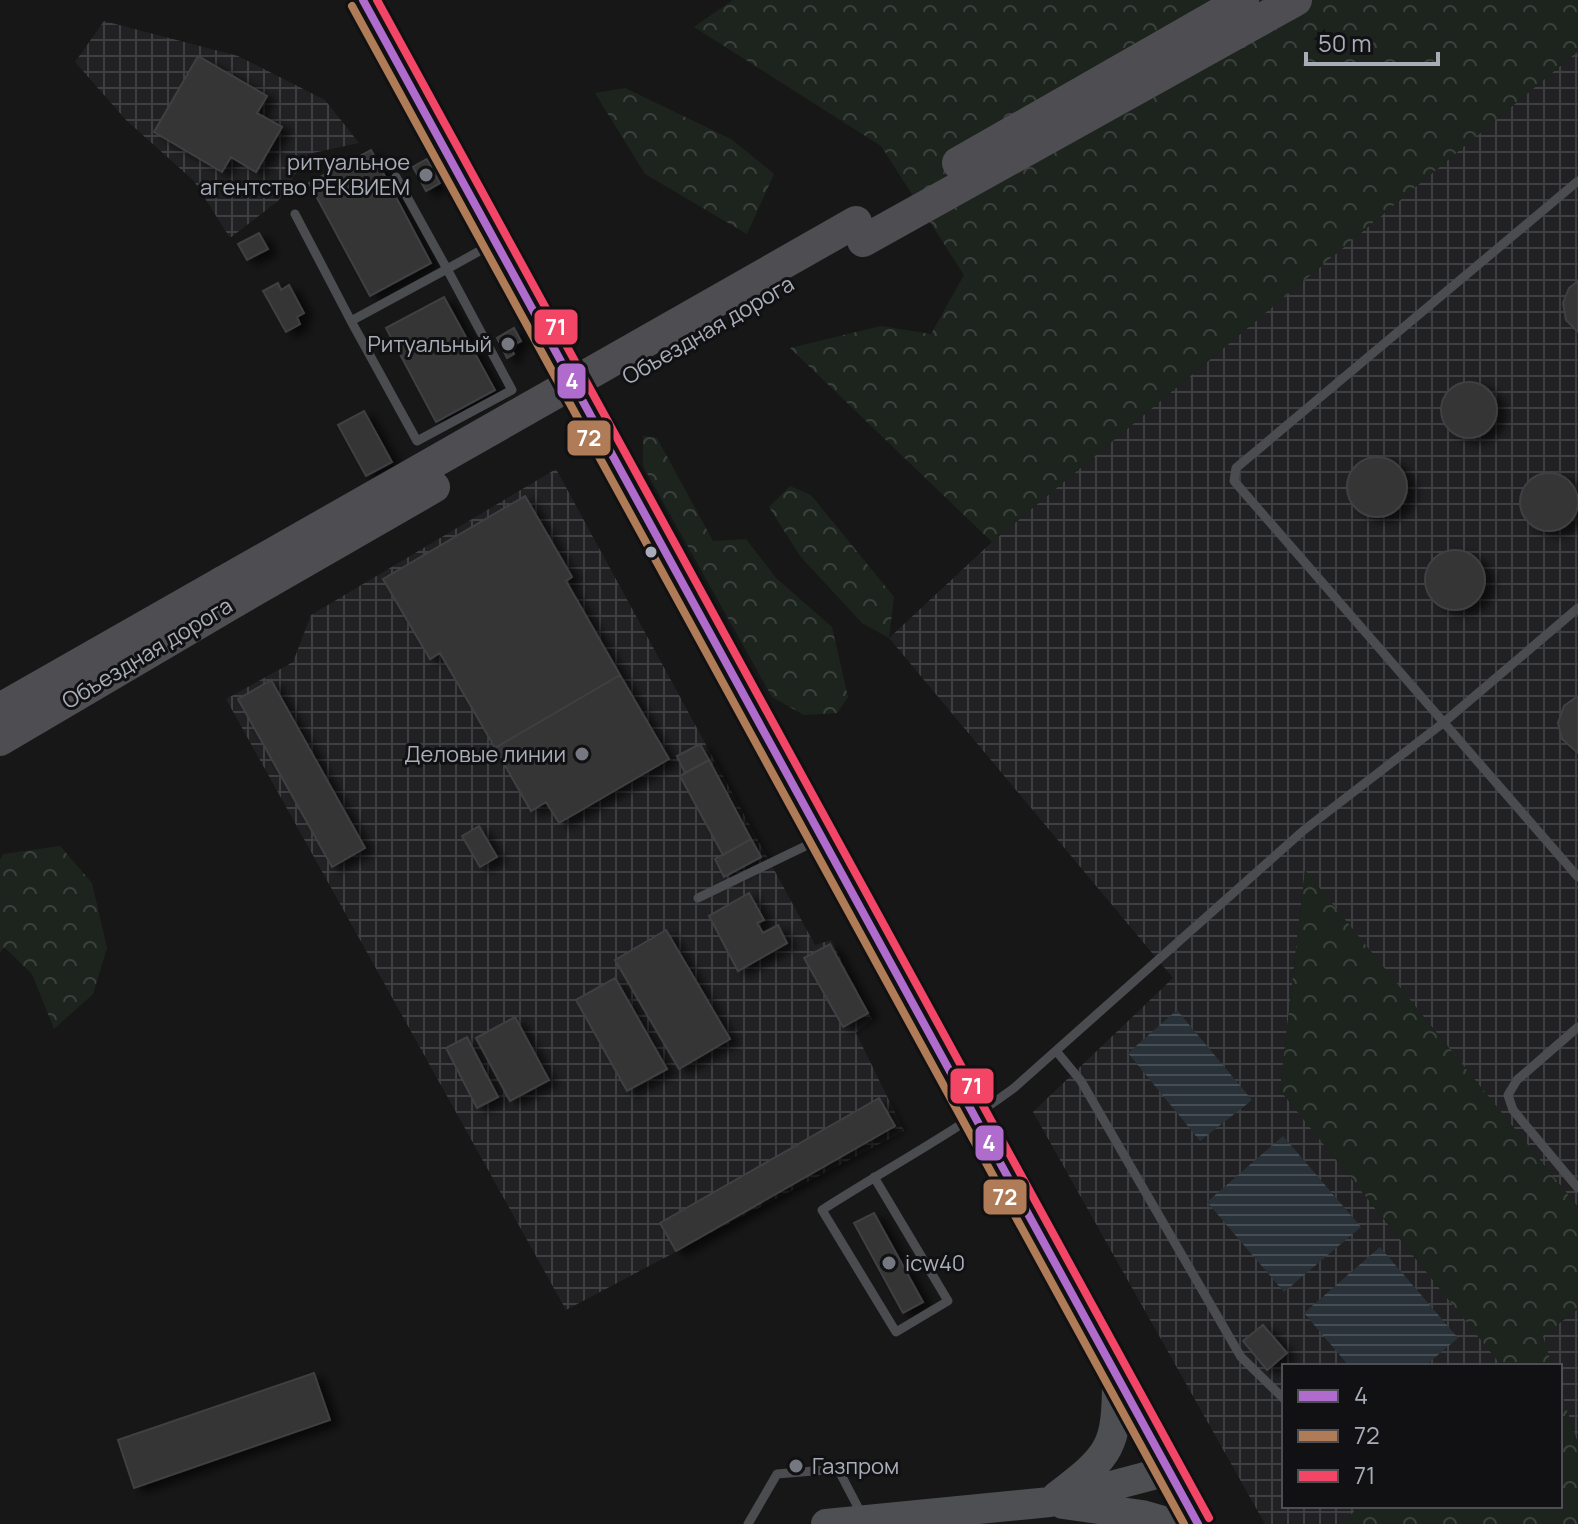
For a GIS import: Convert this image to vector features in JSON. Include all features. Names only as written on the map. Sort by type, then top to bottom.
[{"type":"highway","name":"Объездная дорога","points":[[0,709],[229,591],[860,231],[1243,0]]},
{"type":"highway","name":"Объездная дорога","points":[[860,231],[1296,0]]},
{"type":"highway","name":"Объездная дорога","points":[[0,740],[229,591]]},
{"type":"main road","points":[[363,0],[1198,1524]]},
{"type":"main road","points":[[1050,1502],[1101,1459],[1114,1439],[1117,1379]]},
{"type":"main road","points":[[826,1524],[1050,1502],[1168,1471]]},
{"type":"main road","points":[[1050,1502],[1142,1515],[1173,1524]]},
{"type":"lane","points":[[295,214],[417,441],[512,390],[396,177]]},
{"type":"lane","points":[[1578,181],[1236,468],[1234,481],[1239,491],[1578,877]]},
{"type":"lane","points":[[351,321],[497,242]]},
{"type":"lane","points":[[874,1177],[948,1301],[896,1332],[822,1210],[874,1177],[975,1117],[1057,1052],[1304,830],[1443,723],[1578,608]]},
{"type":"lane","points":[[698,898],[823,838]]},
{"type":"lane","points":[[1578,1027],[1517,1080],[1508,1095],[1513,1110],[1578,1188]]},
{"type":"lane","points":[[1057,1052],[1081,1081],[1241,1357],[1282,1397]]},
{"type":"lane","points":[[748,1524],[777,1474],[838,1469],[863,1518]]},
{"type":"shaded area","points":[[104,21],[238,56],[325,100],[359,143],[308,154],[278,201],[230,238],[194,181],[126,120],[75,62]]},
{"type":"shaded area","points":[[1578,51],[1578,1207],[1305,871],[1280,1090],[1500,1364],[1282,1364],[1282,1508],[1358,1508],[1342,1524],[1265,1524],[1033,1112],[1173,978],[889,638],[992,542]]},
{"type":"shaded area","points":[[556,469],[815,945],[831,940],[872,1019],[856,1033],[904,1131],[566,1310],[226,699],[293,662],[311,615]]},
{"type":"shaded area","points":[[1177,1010],[1252,1100],[1200,1141],[1128,1053]]},
{"type":"shaded area","points":[[1283,1136],[1361,1227],[1284,1292],[1207,1202]]},
{"type":"shaded area","points":[[1380,1247],[1458,1338],[1427,1364],[1347,1364],[1304,1313]]},
{"type":"shaded area","points":[[1578,1309],[1578,1444],[1562,1395],[1562,1364],[1551,1364],[1542,1336]]},
{"type":"green space","points":[[733,0],[1578,0],[1578,51],[992,542],[790,348],[881,326],[931,334],[964,275],[881,146],[694,27]]},
{"type":"green space","points":[[625,88],[731,139],[774,174],[747,234],[645,174],[595,93]]},
{"type":"green space","points":[[643,436],[657,438],[713,541],[746,539],[776,578],[832,627],[848,697],[837,713],[804,715],[772,697],[643,466]]},
{"type":"green space","points":[[790,486],[811,495],[894,597],[889,638],[862,623],[800,556],[769,507]]},
{"type":"green space","points":[[60,846],[92,883],[107,948],[93,994],[54,1029],[32,974],[4,947],[0,953],[0,860],[3,854]]},
{"type":"green space","points":[[1305,870],[1578,1207],[1578,1309],[1543,1336],[1551,1364],[1500,1364],[1280,1090]]},
{"type":"green space","points":[[1562,1395],[1578,1444],[1578,1524],[1342,1524],[1358,1508],[1562,1508]]},
{"type":"building","points":[[198,56],[267,96],[257,113],[282,127],[256,172],[231,157],[222,172],[154,132]]},
{"type":"building","points":[[371,150],[431,263],[370,296],[309,183]]},
{"type":"building","name":"ритуальное агентство РЕКВИЕМ","points":[[427,159],[440,183],[426,191],[413,167]]},
{"type":"building","points":[[259,233],[268,249],[247,260],[238,244]]},
{"type":"building","points":[[1578,281],[1578,332],[1566,320],[1563,303],[1569,288]]},
{"type":"building","points":[[278,283],[281,290],[289,285],[304,313],[297,317],[300,324],[286,332],[263,291]]},
{"type":"building","points":[[444,297],[495,390],[436,422],[386,328]]},
{"type":"building","name":"Ритуальный","points":[[514,328],[521,341],[510,347],[514,354],[507,358],[497,338]]},
{"type":"building","points":[[1469,382],[1489,390],[1497,410],[1489,430],[1469,438],[1449,430],[1441,410],[1449,390]]},
{"type":"building","points":[[364,411],[392,462],[366,476],[338,425]]},
{"type":"building","points":[[1377,457],[1389,459],[1398,466],[1405,475],[1405,499],[1398,508],[1389,515],[1377,517],[1365,515],[1356,508],[1349,499],[1347,487],[1349,475],[1356,466],[1365,459]]},
{"type":"building","points":[[1549,473],[1570,481],[1578,502],[1570,523],[1549,531],[1528,523],[1520,502],[1528,481]]},
{"type":"building","points":[[525,496],[572,577],[566,581],[620,675],[495,748],[440,653],[430,659],[383,579]]},
{"type":"building","points":[[1455,550],[1467,552],[1476,559],[1483,568],[1483,592],[1476,601],[1467,608],[1455,610],[1443,608],[1434,601],[1427,592],[1425,580],[1427,568],[1434,559],[1443,552]]},
{"type":"building","name":"Деловые линии","points":[[620,675],[669,759],[559,823],[546,802],[531,811],[495,748]]},
{"type":"building","points":[[271,680],[365,848],[332,867],[238,699]]},
{"type":"building","points":[[1578,696],[1578,753],[1562,739],[1558,723],[1564,706]]},
{"type":"building","points":[[700,744],[709,760],[685,773],[677,756]]},
{"type":"building","points":[[709,760],[751,839],[723,855],[680,776]]},
{"type":"building","points":[[479,826],[497,857],[480,867],[462,836]]},
{"type":"building","points":[[751,839],[761,857],[724,877],[715,859]]},
{"type":"building","points":[[749,893],[764,920],[757,923],[763,933],[778,925],[787,943],[738,971],[709,916]]},
{"type":"building","points":[[666,930],[730,1039],[679,1069],[615,960]]},
{"type":"building","points":[[830,944],[868,1013],[843,1027],[804,958]]},
{"type":"building","points":[[615,978],[667,1069],[627,1091],[576,1000]]},
{"type":"building","points":[[515,1017],[549,1080],[510,1101],[476,1038]]},
{"type":"building","points":[[467,1037],[498,1097],[477,1108],[446,1048]]},
{"type":"building","points":[[879,1098],[895,1126],[676,1251],[660,1223]]},
{"type":"building","name":"icw40","points":[[874,1213],[923,1302],[903,1313],[854,1223]]},
{"type":"building","points":[[1263,1325],[1287,1353],[1267,1370],[1243,1341]]},
{"type":"building","points":[[314,1373],[330,1420],[134,1488],[118,1440]]},
{"type":"transit line","name":"4","points":[[363,0],[1198,1524]]},
{"type":"transit line","name":"71","points":[[377,0],[1209,1518]]},
{"type":"transit line","name":"72","points":[[352,6],[1184,1524]]},
{"type":"place","name":"ритуальное агентство РЕКВИЕМ","points":[[426,175]]},
{"type":"place","name":"Ритуальный","points":[[508,344]]},
{"type":"place","name":"Деловые линии","points":[[582,754]]},
{"type":"place","name":"icw40","points":[[889,1263]]},
{"type":"place","name":"Газпром","points":[[796,1466]]}]
